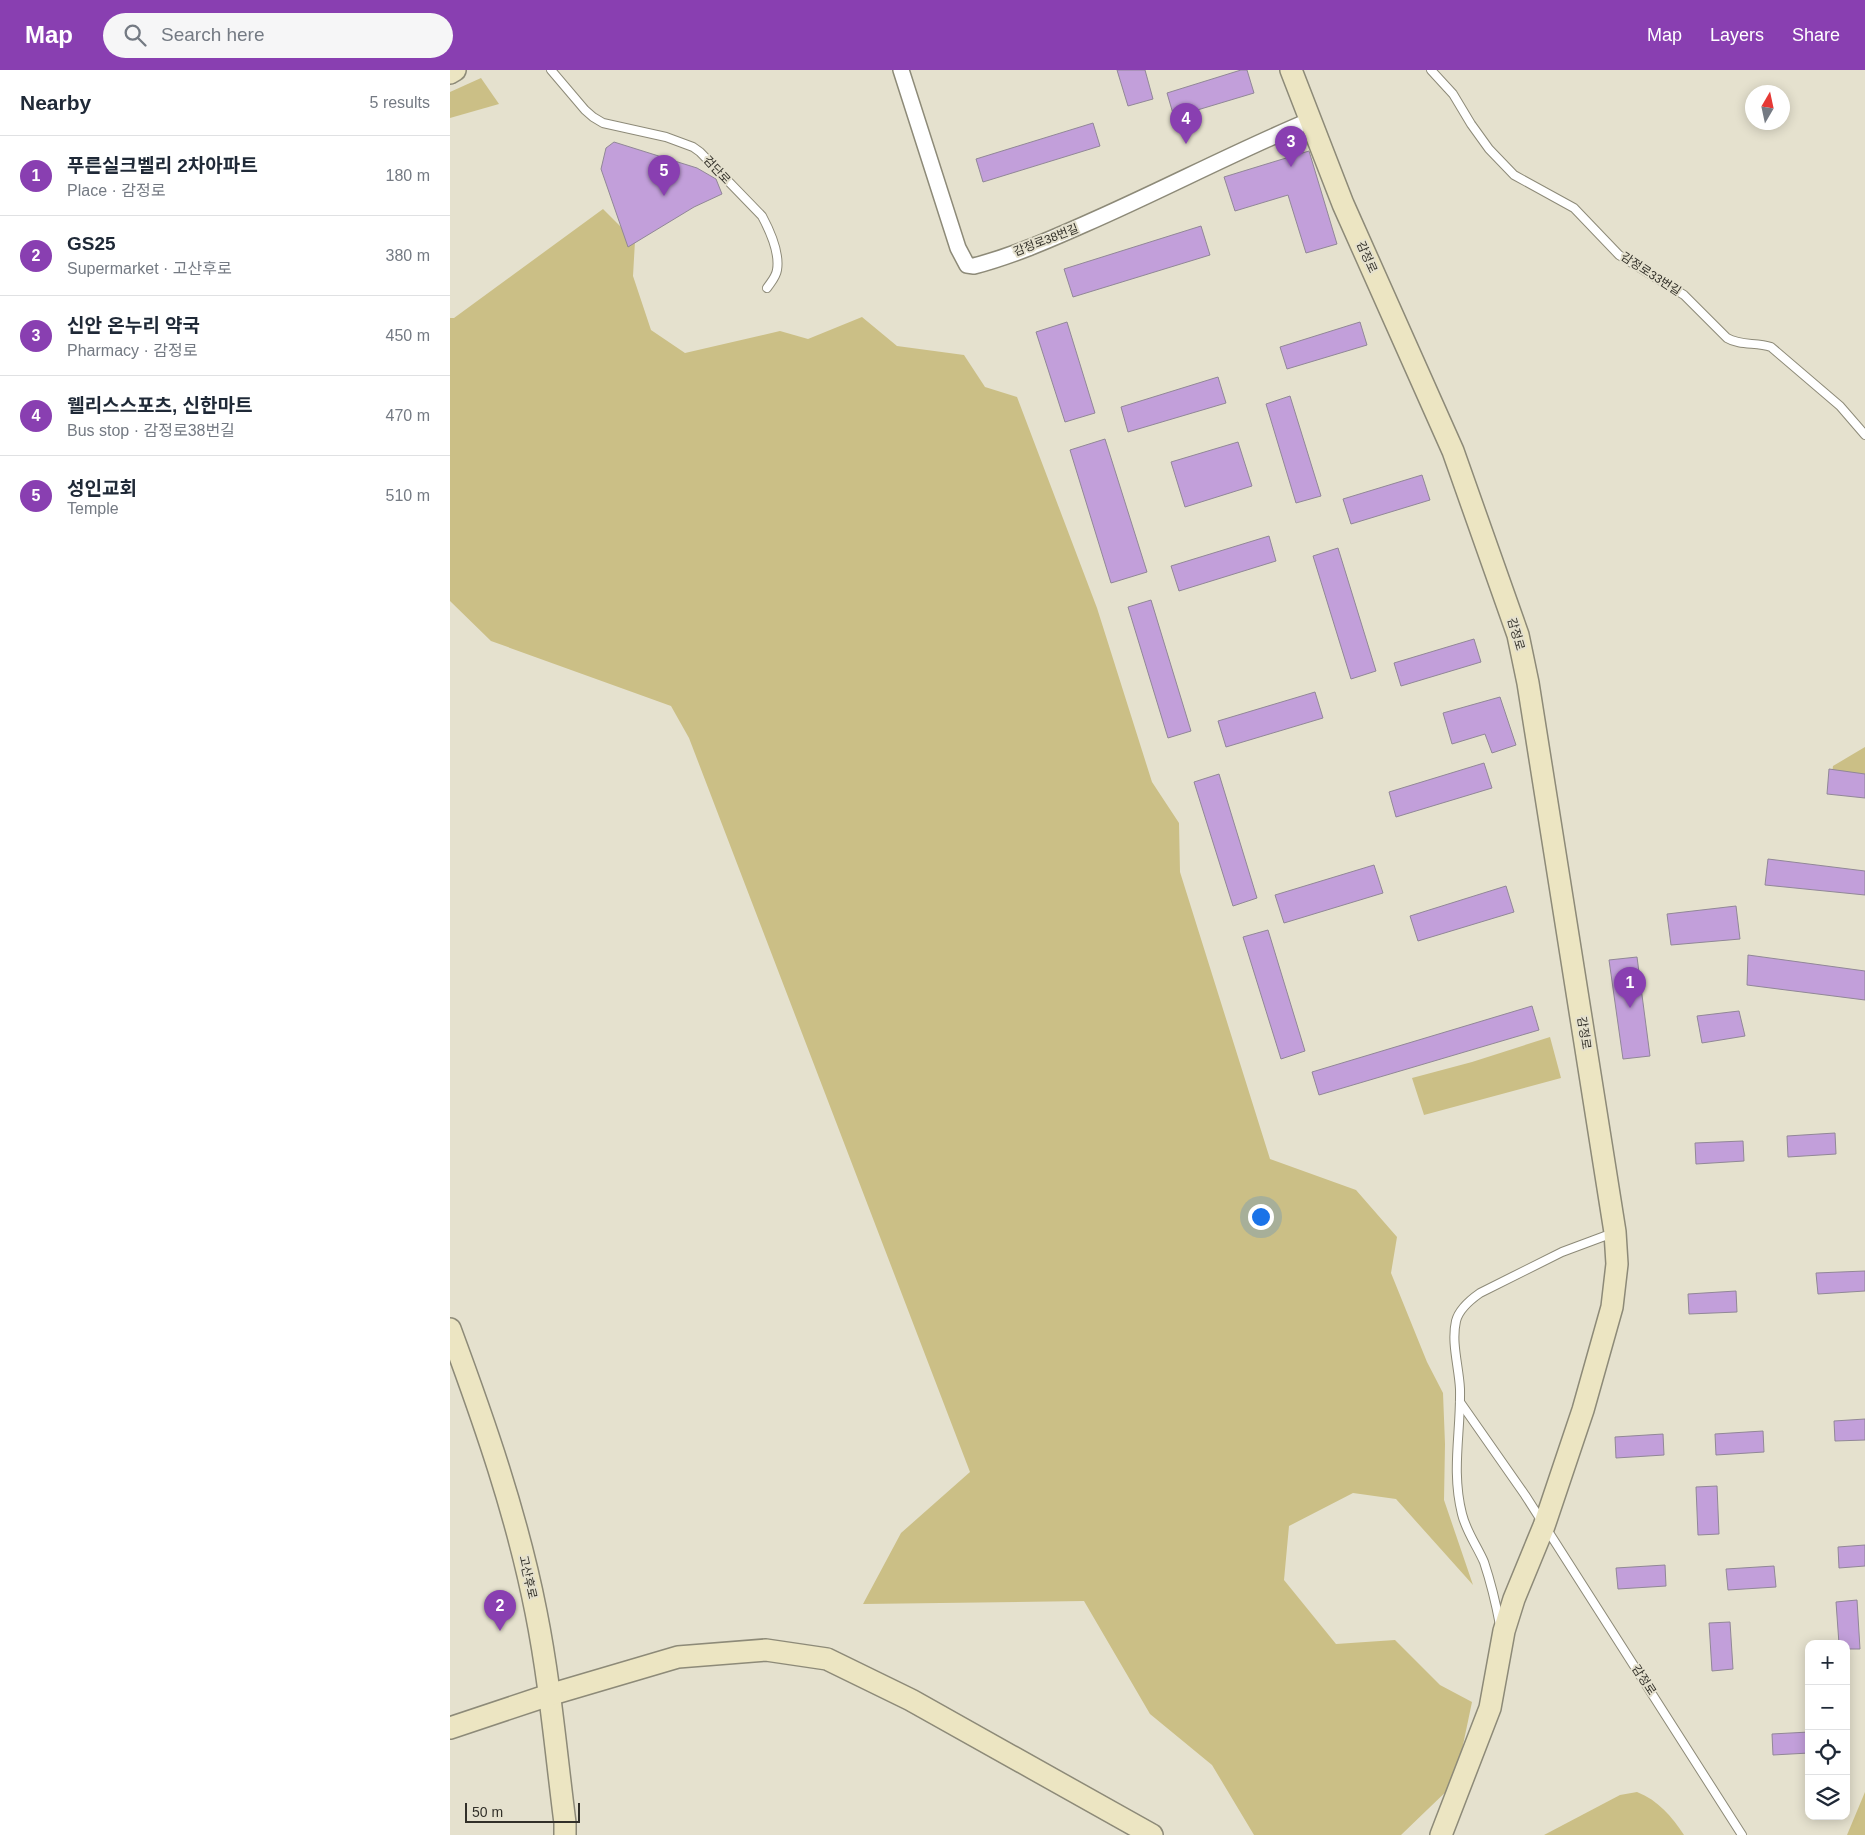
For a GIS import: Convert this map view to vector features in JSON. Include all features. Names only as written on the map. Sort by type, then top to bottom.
[{"type":"street","points":[[450,73],[455,70]]},
{"type":"street","name":"감정로38번길","points":[[901,70],[958,248],[967,265],[974,266],[1066,233],[1153,194],[1233,153],[1311,120]]},
{"type":"street","name":"감정로","points":[[1291,70],[1344,204],[1453,451],[1518,635],[1530,691],[1615,1232],[1617,1264],[1612,1307],[1583,1410],[1544,1526],[1514,1599],[1504,1631],[1490,1708],[1441,1835]]},
{"type":"street","name":"고산후로","points":[[450,1329],[481,1413],[513,1515],[536,1612],[549,1695],[565,1835]]},
{"type":"street","points":[[450,1728],[549,1695],[678,1657],[766,1650],[827,1659],[911,1700],[1152,1835]]},
{"type":"lane","name":"검단로","points":[[551,70],[592,117],[611,125],[684,142],[700,152],[762,216],[771,236],[777,261],[775,277],[767,288]]},
{"type":"lane","name":"감정로33번길","points":[[1431,70],[1452,94],[1489,149],[1514,175],[1574,208],[1619,255],[1684,295],[1727,338],[1734,342],[1771,346],[1840,406],[1865,435]]},
{"type":"lane","name":"감정로","points":[[1499,1653],[1500,1625],[1495,1599],[1483,1560],[1468,1532],[1462,1514],[1456,1482],[1460,1402],[1454,1333],[1457,1318],[1469,1301],[1480,1293],[1562,1252],[1615,1232]]},
{"type":"lane","name":"감정로","points":[[1460,1402],[1514,1478],[1742,1835]]},
{"type":"shaded area","points":[[481,78],[499,104],[450,118],[450,92]]},
{"type":"shaded area","points":[[603,209],[635,241],[633,276],[651,330],[685,353],[780,331],[808,339],[862,317],[897,346],[964,355],[985,387],[1017,397],[1097,608],[1152,782],[1179,823],[1180,872],[1270,1159],[1356,1190],[1397,1237],[1391,1273],[1427,1362],[1443,1393],[1445,1444],[1444,1500],[1473,1585],[1396,1499],[1353,1493],[1289,1526],[1284,1580],[1336,1644],[1395,1640],[1440,1685],[1472,1702],[1455,1783],[1401,1835],[1254,1835],[1212,1765],[1150,1714],[1084,1601],[863,1604],[901,1533],[970,1472],[689,738],[671,706],[491,641],[450,601],[450,318],[454,318]]},
{"type":"shaded area","points":[[1865,747],[1865,781],[1832,774],[1833,766]]},
{"type":"shaded area","points":[[1550,1037],[1561,1078],[1424,1115],[1412,1078],[1472,1062]]},
{"type":"shaded area","points":[[1637,1792],[1645,1795],[1664,1810],[1684,1835],[1544,1835],[1620,1795]]},
{"type":"shaded area","points":[[1865,1792],[1865,1835],[1847,1835]]},
{"type":"building","points":[[1117,70],[1145,70],[1153,99],[1128,106]]},
{"type":"building","points":[[1241,70],[1247,70],[1254,93],[1174,117],[1167,93]]},
{"type":"building","points":[[1093,123],[1100,146],[983,182],[976,159]]},
{"type":"building","points":[[614,142],[697,168],[716,179],[722,194],[694,207],[628,247],[601,169],[606,148]]},
{"type":"building","points":[[1309,151],[1337,244],[1306,253],[1288,195],[1235,211],[1224,177]]},
{"type":"building","points":[[1201,226],[1210,255],[1073,297],[1064,269]]},
{"type":"building","points":[[1067,322],[1095,413],[1065,422],[1036,332]]},
{"type":"building","points":[[1360,322],[1367,345],[1287,369],[1280,347]]},
{"type":"building","points":[[1218,377],[1226,403],[1128,432],[1121,407]]},
{"type":"building","points":[[1290,396],[1321,496],[1296,503],[1266,404]]},
{"type":"building","points":[[1105,439],[1147,572],[1111,583],[1070,450]]},
{"type":"building","points":[[1238,442],[1252,486],[1185,507],[1171,462]]},
{"type":"building","points":[[1422,475],[1430,500],[1351,524],[1343,499]]},
{"type":"building","points":[[1269,536],[1276,561],[1179,591],[1171,566]]},
{"type":"building","points":[[1338,548],[1376,671],[1351,679],[1313,556]]},
{"type":"building","points":[[1151,600],[1191,731],[1168,738],[1128,607]]},
{"type":"building","points":[[1474,639],[1481,662],[1401,686],[1394,663]]},
{"type":"building","points":[[1315,692],[1323,718],[1226,747],[1218,721]]},
{"type":"building","points":[[1500,697],[1516,745],[1492,753],[1485,734],[1452,744],[1443,713]]},
{"type":"building","points":[[1484,763],[1492,788],[1396,817],[1389,792]]},
{"type":"building","points":[[1829,769],[1865,774],[1865,798],[1827,794]]},
{"type":"building","points":[[1219,774],[1257,898],[1233,906],[1194,782]]},
{"type":"building","points":[[1768,859],[1865,871],[1865,895],[1765,885]]},
{"type":"building","points":[[1374,865],[1383,893],[1284,923],[1275,895]]},
{"type":"building","points":[[1506,886],[1514,912],[1418,941],[1410,916]]},
{"type":"building","points":[[1736,906],[1740,939],[1671,945],[1667,914]]},
{"type":"building","points":[[1268,930],[1305,1051],[1281,1059],[1243,937]]},
{"type":"building","points":[[1748,955],[1865,971],[1865,1000],[1747,985]]},
{"type":"building","points":[[1637,957],[1650,1056],[1623,1059],[1609,960]]},
{"type":"building","points":[[1532,1006],[1539,1030],[1319,1095],[1312,1072]]},
{"type":"building","points":[[1739,1011],[1745,1036],[1702,1043],[1697,1016]]},
{"type":"building","points":[[1835,1133],[1836,1154],[1788,1157],[1787,1136]]},
{"type":"building","points":[[1743,1141],[1744,1161],[1696,1164],[1695,1143]]},
{"type":"building","points":[[1865,1271],[1865,1291],[1818,1294],[1816,1273]]},
{"type":"building","points":[[1736,1291],[1737,1312],[1689,1314],[1688,1294]]},
{"type":"building","points":[[1865,1419],[1865,1440],[1835,1441],[1834,1421]]},
{"type":"building","points":[[1763,1431],[1764,1452],[1716,1455],[1715,1434]]},
{"type":"building","points":[[1663,1434],[1664,1455],[1616,1458],[1615,1437]]},
{"type":"building","points":[[1717,1486],[1719,1534],[1698,1535],[1696,1487]]},
{"type":"building","points":[[1865,1545],[1865,1566],[1839,1568],[1838,1547]]},
{"type":"building","points":[[1665,1565],[1666,1586],[1618,1589],[1616,1568]]},
{"type":"building","points":[[1774,1566],[1776,1587],[1728,1590],[1726,1569]]},
{"type":"building","points":[[1857,1600],[1860,1649],[1850,1649],[1850,1640],[1839,1640],[1836,1602]]},
{"type":"building","points":[[1730,1622],[1733,1669],[1712,1671],[1709,1623]]},
{"type":"building","points":[[1805,1732],[1805,1753],[1773,1755],[1772,1734]]},
{"type":"place","name":"웰리스스포츠, 신한마트","points":[[1186,144]]},
{"type":"place","name":"신안 온누리 약국","points":[[1291,167]]},
{"type":"place","name":"성인교회","points":[[664,196]]},
{"type":"place","name":"푸른실크벨리 2차아파트","points":[[1630,1008]]},
{"type":"place","name":"GS25","points":[[500,1631]]}]
